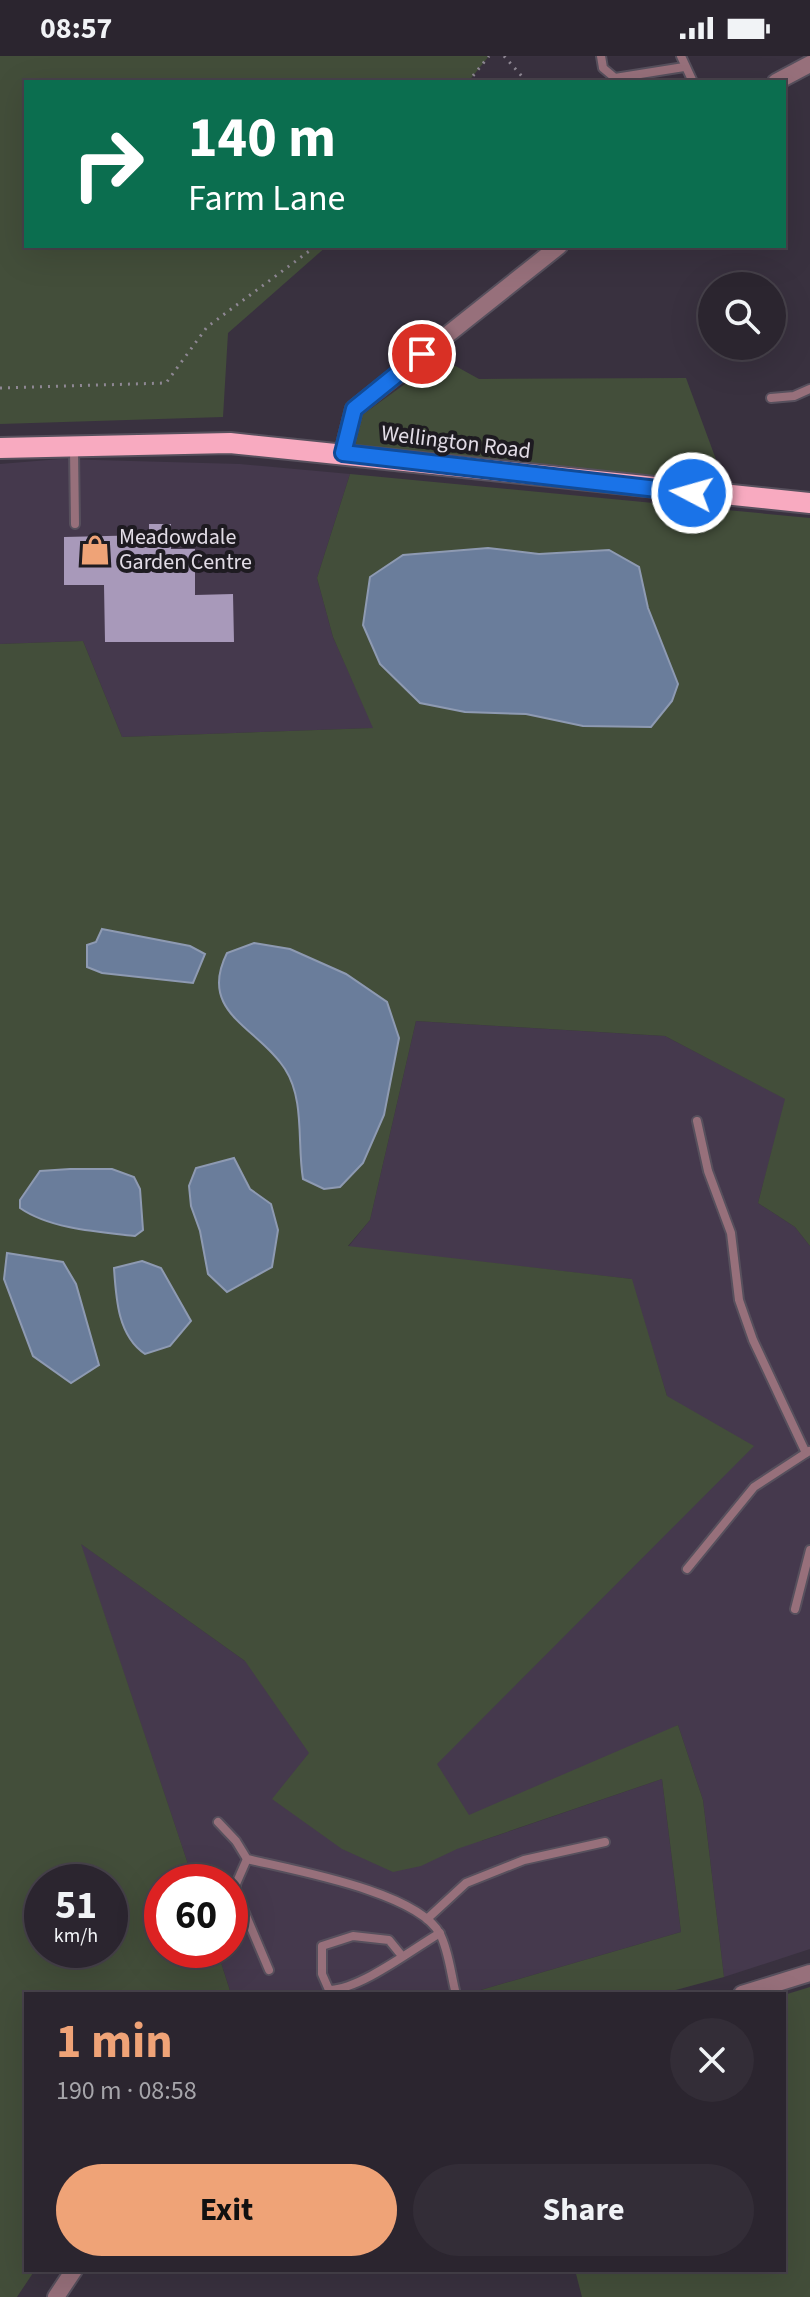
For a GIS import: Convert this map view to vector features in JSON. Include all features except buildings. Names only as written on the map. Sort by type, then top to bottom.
[{"type":"main road","name":"Wellington Road","points":[[0,448],[230,443],[810,503]]},
{"type":"street","points":[[780,80],[810,64]]},
{"type":"street","points":[[343,453],[354,409],[556,248]]},
{"type":"street","points":[[748,1992],[810,1973]]},
{"type":"street","points":[[56,2297],[73,2272]]},
{"type":"lane","points":[[601,56],[603,68],[615,78],[684,67]]},
{"type":"lane","points":[[681,56],[692,80]]},
{"type":"lane","points":[[771,398],[794,396],[810,389]]},
{"type":"lane","points":[[74,446],[75,524]]},
{"type":"lane","points":[[687,1569],[754,1487],[808,1452],[753,1340],[739,1300],[731,1233],[708,1171],[697,1121]]},
{"type":"lane","points":[[795,1609],[810,1550]]},
{"type":"lane","points":[[218,1822],[236,1841],[247,1859],[344,1882],[418,1910],[440,1933],[455,1992]]},
{"type":"lane","points":[[427,1919],[466,1883],[524,1860],[605,1842]]},
{"type":"lane","points":[[247,1859],[236,1884],[236,1892],[269,1970]]},
{"type":"lane","points":[[402,1956],[389,1940],[353,1936],[322,1946],[322,1974],[329,1990],[339,1990],[402,1956],[440,1933]]},
{"type":"path","points":[[470,80],[489,56]]},
{"type":"path","points":[[504,56],[525,80]]},
{"type":"path","points":[[0,388],[166,383],[207,327],[313,248]]},
{"type":"shaded area","points":[[60,459],[240,464],[350,474],[317,578],[333,637],[374,728],[122,737],[83,641],[0,644],[0,464]]},
{"type":"shaded area","points":[[416,1021],[665,1036],[786,1099],[758,1203],[795,1227],[810,1246],[810,1949],[724,1977],[703,1800],[678,1725],[481,1841],[662,1779],[681,1932],[482,1992],[230,1992],[223,1968],[248,1968],[248,1864],[188,1864],[80,1543],[245,1661],[667,1396],[631,1279],[348,1247],[370,1220]]},
{"type":"green space","points":[[0,56],[489,56],[470,80],[24,80],[24,248],[325,248],[228,333],[223,417],[0,424]]},
{"type":"green space","points":[[441,358],[479,379],[686,378],[725,484],[354,446],[362,415]]},
{"type":"green space","points":[[350,474],[810,518],[810,1246],[795,1227],[758,1203],[785,1099],[665,1036],[416,1021],[370,1220],[348,1246],[632,1279],[667,1396],[754,1446],[437,1764],[469,1815],[678,1725],[703,1800],[724,1977],[668,1992],[482,1992],[681,1932],[662,1779],[457,1849],[421,1866],[393,1872],[342,1849],[272,1799],[309,1753],[245,1661],[81,1544],[188,1864],[144,1864],[144,1968],[223,1968],[230,1992],[24,1992],[24,2272],[34,2272],[17,2297],[0,2297],[0,644],[83,641],[122,737],[373,728],[333,637],[317,578]],"holes":[[[112,1169],[140,1189],[143,1230],[135,1236],[32,1216],[20,1200],[40,1171]]]},
{"type":"green space","points":[[810,1987],[810,2297],[582,2297],[576,2272],[786,2272],[786,1994]]},
{"type":"water","points":[[488,548],[539,554],[609,550],[639,567],[648,608],[678,684],[672,701],[651,727],[583,726],[526,714],[465,712],[420,703],[380,664],[363,625],[370,577],[403,555]]},
{"type":"water","points":[[102,929],[190,946],[205,954],[193,983],[102,973],[87,967],[87,945],[96,942]]},
{"type":"water","points":[[254,943],[290,949],[346,974],[387,1002],[399,1038],[384,1115],[363,1163],[340,1187],[324,1189],[303,1179],[298,1108],[291,1081],[274,1054],[235,1018],[225,1005],[220,991],[220,973],[227,953]]},
{"type":"water","points":[[234,1158],[250,1189],[271,1204],[278,1230],[272,1267],[227,1292],[208,1274],[189,1186],[196,1168]]},
{"type":"water","points":[[112,1169],[134,1177],[140,1189],[143,1230],[135,1236],[75,1228],[46,1221],[20,1208],[20,1200],[40,1171]]},
{"type":"water","points":[[7,1253],[63,1262],[76,1284],[99,1365],[71,1383],[33,1356],[4,1279]]},
{"type":"water","points":[[142,1261],[161,1268],[191,1321],[170,1346],[145,1354],[129,1337],[120,1316],[114,1268]]},
{"type":"place","name":"Meadowdale Garden Centre","points":[[95,550]]},
{"type":"route","points":[[422,354],[354,409],[343,453],[692,493]]}]
